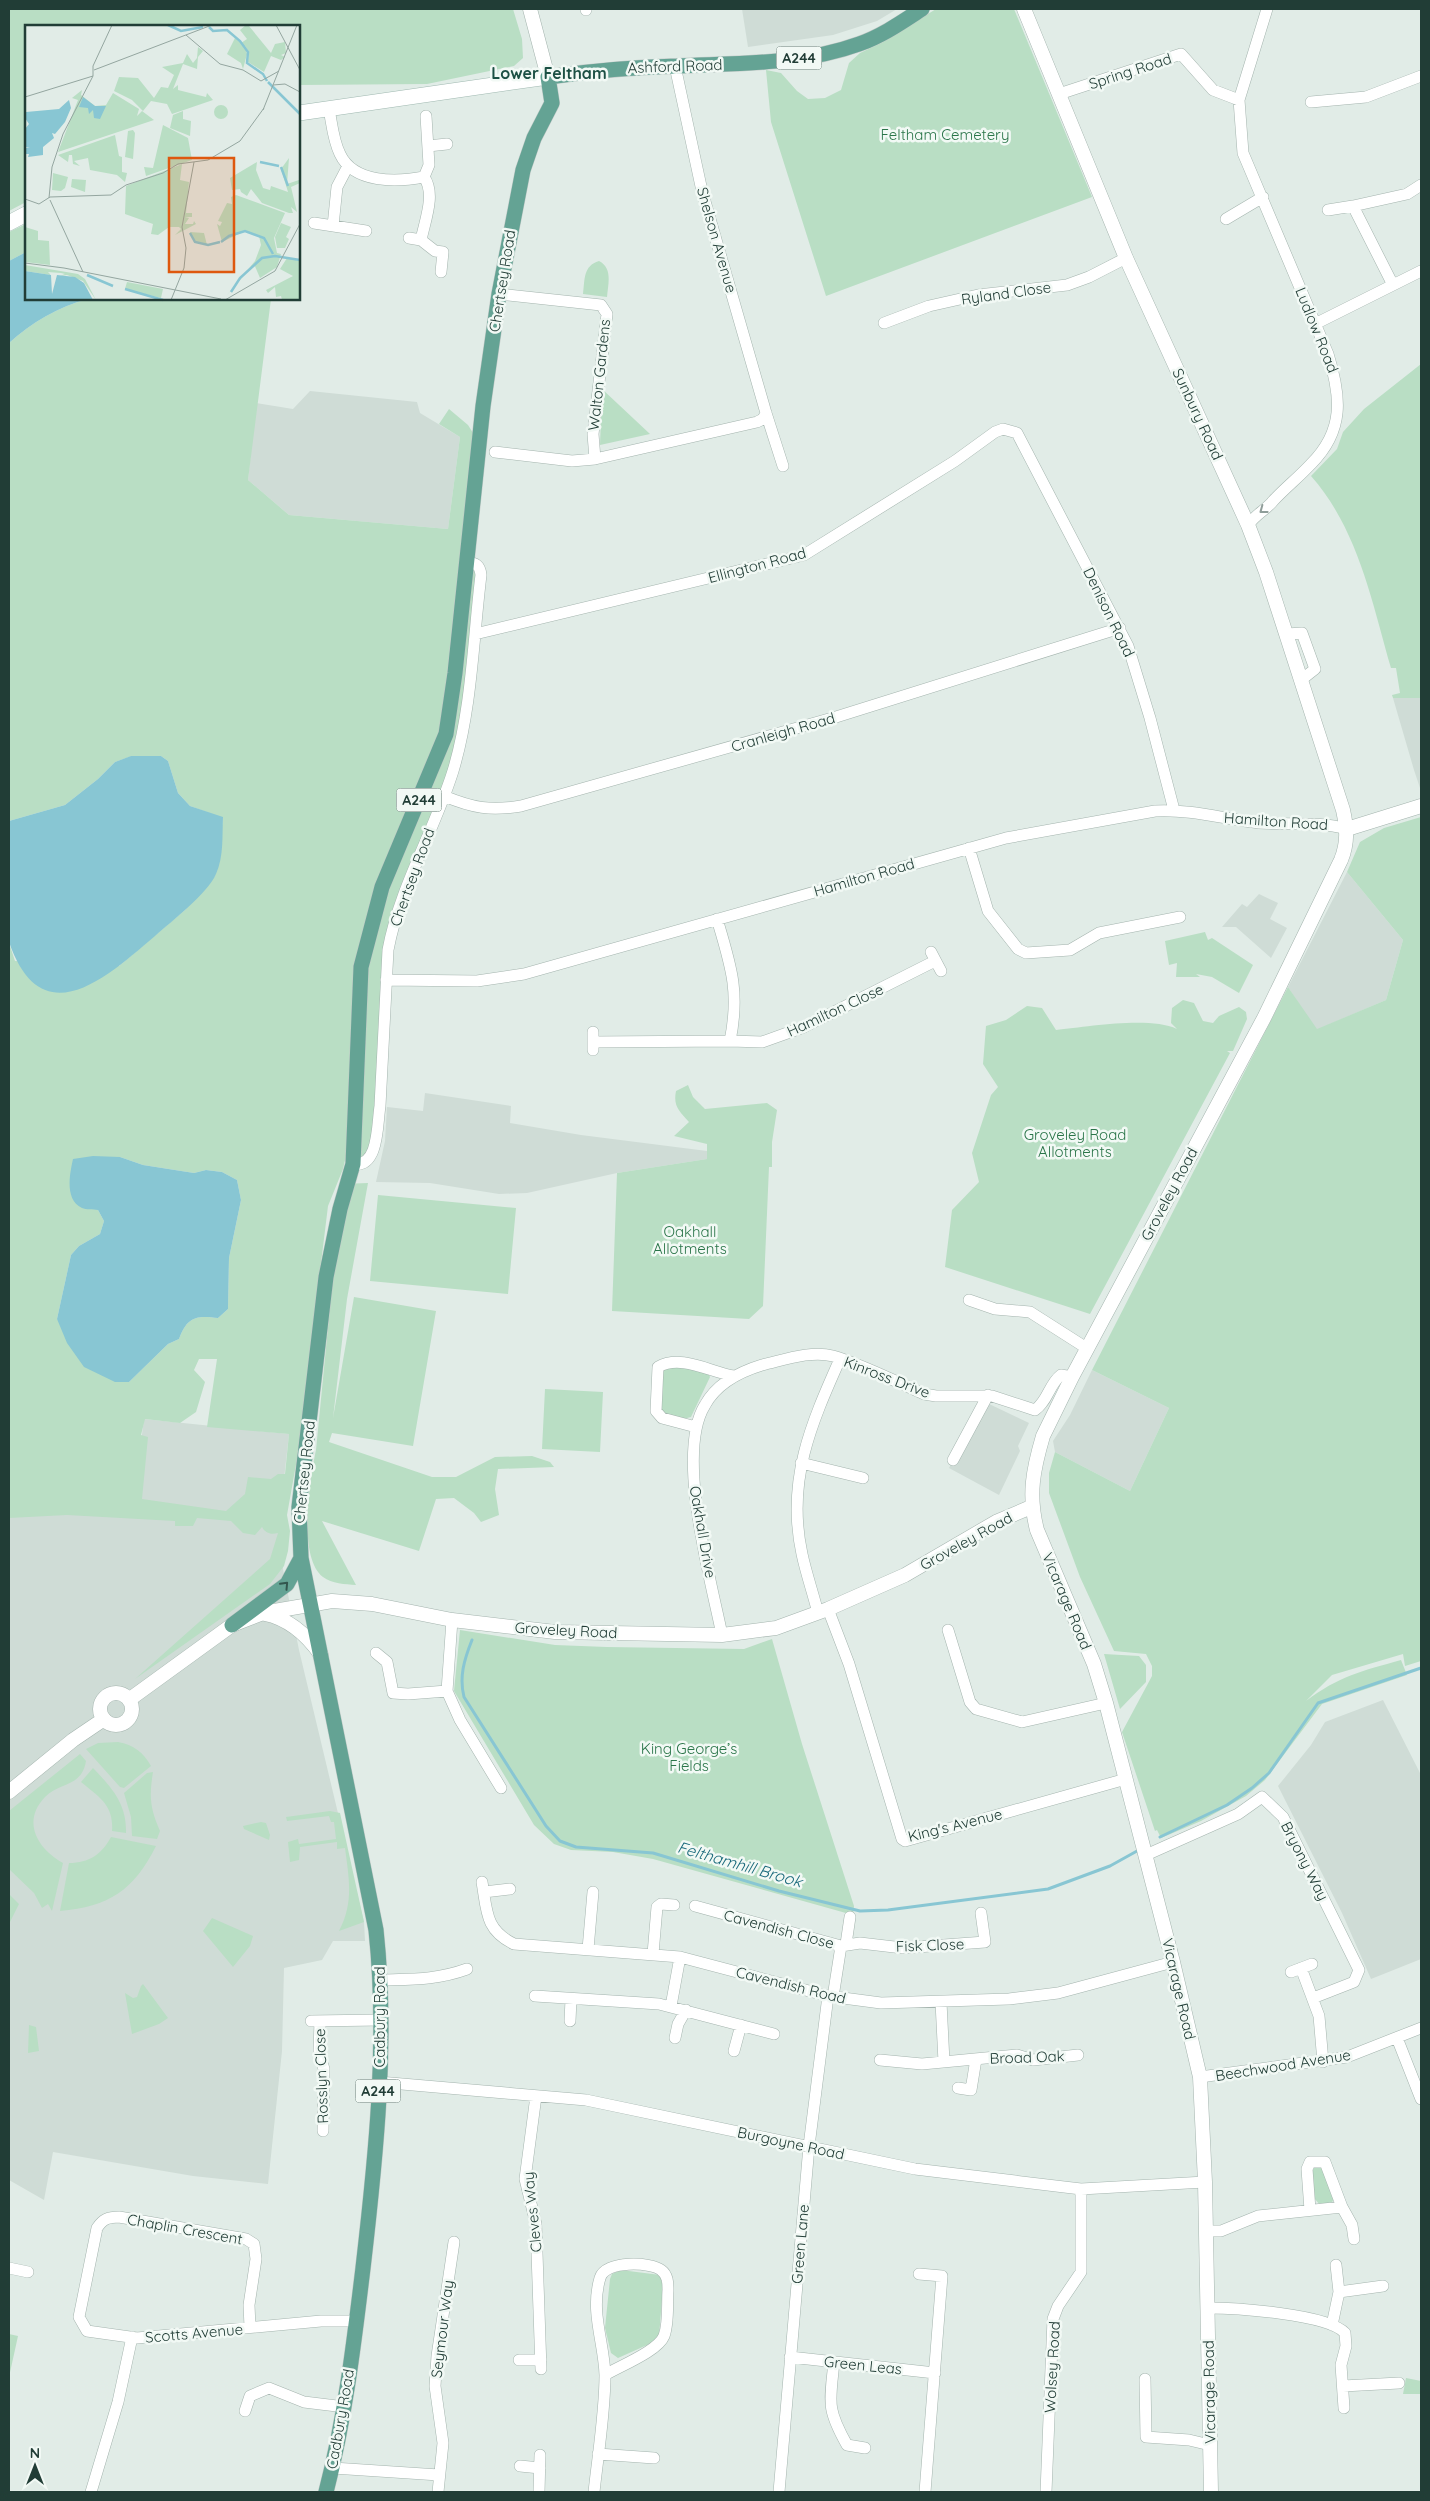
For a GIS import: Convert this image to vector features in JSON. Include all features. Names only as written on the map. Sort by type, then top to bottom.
[{"type":"main road","name":"Ashford Road","points":[[300,113],[611,69],[778,61],[820,55],[880,36],[922,9]]},
{"type":"main road","name":"Chertsey Road","points":[[311,1604],[301,1558],[299,1506],[326,1277],[340,1208],[353,1164],[362,967],[382,887],[446,734],[454,681],[483,406],[499,294],[522,170],[534,138],[552,103],[548,77]]},
{"type":"main road","points":[[9,223],[25,215]]},
{"type":"main road","points":[[232,1624],[286,1586],[301,1558]]},
{"type":"main road","name":"Cadbury Road","points":[[311,1604],[376,1930],[380,1980],[379,2082],[371,2202],[344,2407],[326,2492]]},
{"type":"street","name":"Chertsey Road","points":[[530,9],[548,77]]},
{"type":"street","name":"Sunbury Road","points":[[1024,9],[1126,258],[1248,524],[1301,680],[1343,810],[1347,829]]},
{"type":"street","points":[[1239,100],[1267,9]]},
{"type":"street","name":"Spring Road","points":[[1059,94],[1181,54],[1213,90],[1239,100]]},
{"type":"street","name":"Shelson Avenue","points":[[675,66],[702,191],[783,466]]},
{"type":"street","points":[[1311,102],[1366,97],[1421,76]]},
{"type":"street","name":"Ludlow Road","points":[[1239,100],[1243,152],[1338,383],[1338,406],[1334,430],[1327,445],[1277,495],[1273,502],[1257,513],[1248,524]]},
{"type":"street","points":[[330,109],[335,142],[348,166],[358,173],[376,178],[396,180],[424,177]]},
{"type":"street","points":[[424,177],[429,166],[426,116]]},
{"type":"street","points":[[428,146],[447,144]]},
{"type":"street","points":[[333,226],[337,187],[348,166]]},
{"type":"street","points":[[421,240],[430,195],[429,185],[424,177]]},
{"type":"street","points":[[1328,210],[1392,199],[1407,194],[1421,185]]},
{"type":"street","points":[[1226,219],[1263,197]]},
{"type":"street","points":[[1353,206],[1393,285]]},
{"type":"street","points":[[314,223],[366,231]]},
{"type":"street","points":[[409,238],[421,240],[427,247],[443,252],[441,272]]},
{"type":"street","name":"Ryland Close","points":[[884,323],[929,306],[978,295],[1066,285],[1089,277],[1126,258]]},
{"type":"street","points":[[1315,324],[1421,271]]},
{"type":"street","name":"Walton Gardens","points":[[499,294],[600,305],[605,308],[607,314],[593,434],[595,459]]},
{"type":"street","points":[[495,452],[572,461],[595,459],[757,422],[763,419],[766,413]]},
{"type":"street","name":"Ellington Road","points":[[475,634],[804,555],[955,461],[995,432],[1003,429],[1010,430]]},
{"type":"street","name":"Denison Road","points":[[1010,430],[1017,433],[1128,646],[1150,718],[1174,810]]},
{"type":"street","name":"Chertsey Road","points":[[353,1164],[364,1164],[372,1156],[380,1106],[388,950],[398,911],[418,856],[444,796],[453,768],[468,700],[482,575],[481,568],[477,564],[466,562]]},
{"type":"street","name":"Cranleigh Road","points":[[444,796],[469,806],[495,810],[520,806],[836,717],[1120,628]]},
{"type":"street","points":[[1347,829],[1421,806]]},
{"type":"street","name":"Hamilton Road","points":[[386,980],[477,981],[524,974],[969,848],[1046,830],[1174,810],[1259,823],[1325,824],[1347,829]]},
{"type":"street","name":"Groveley Road","points":[[311,1604],[340,1601],[365,1603],[452,1620],[555,1632],[722,1635],[776,1628],[823,1611],[906,1575],[1001,1519],[1031,1507],[1034,1467],[1043,1436],[1072,1377],[1294,959],[1341,860],[1345,849],[1347,829]]},
{"type":"street","points":[[969,848],[988,911],[1018,949],[1026,953],[1070,950],[1099,933],[1162,926],[1180,917]]},
{"type":"street","points":[[717,919],[733,973],[735,990],[735,1011],[730,1042]]},
{"type":"street","name":"Hamilton Close","points":[[593,1042],[762,1042],[804,1028],[936,962]]},
{"type":"street","points":[[969,1300],[995,1309],[1030,1312],[1088,1348]]},
{"type":"street","name":"Kinross Drive","points":[[739,1374],[782,1360],[811,1355],[831,1356],[924,1394],[936,1396],[988,1395],[1035,1410],[1042,1404],[1055,1380],[1062,1375],[1072,1377]]},
{"type":"street","points":[[823,1611],[802,1553],[796,1510],[801,1463],[809,1430],[840,1359]]},
{"type":"street","points":[[696,1427],[662,1418],[656,1411],[658,1367],[666,1362],[697,1364],[718,1373],[739,1374]]},
{"type":"street","name":"Oakhall Drive","points":[[722,1635],[694,1497],[696,1427],[704,1405],[719,1386],[739,1374]]},
{"type":"street","points":[[953,1460],[988,1395]]},
{"type":"street","points":[[801,1463],[863,1478]]},
{"type":"street","name":"Vicarage Road","points":[[1031,1507],[1037,1530],[1094,1664],[1106,1703],[1173,1962],[1200,2077],[1205,2182],[1211,2492]]},
{"type":"street","points":[[130,1699],[232,1624],[263,1613],[311,1604]]},
{"type":"street","name":"King's Avenue","points":[[823,1611],[849,1664],[902,1839],[905,1841],[1126,1779]]},
{"type":"street","name":"A244","points":[[263,1613],[275,1616],[292,1625],[312,1642],[321,1655]]},
{"type":"street","points":[[452,1620],[447,1691],[460,1720],[502,1788]]},
{"type":"street","points":[[948,1630],[970,1702],[976,1709],[1022,1722],[1106,1703]]},
{"type":"street","points":[[376,1653],[387,1662],[393,1693],[408,1694],[447,1691]]},
{"type":"street","points":[[119,1693],[130,1699],[132,1712],[126,1722],[117,1725],[104,1719],[100,1707],[107,1696],[119,1693]]},
{"type":"street","points":[[9,1792],[73,1740],[104,1719]]},
{"type":"street","name":"Bryony Way","points":[[1146,1855],[1238,1814],[1262,1797],[1283,1817],[1359,1970],[1359,1976],[1354,1982],[1313,1998]]},
{"type":"street","name":"Cavendish Road","points":[[510,1889],[483,1887],[488,1919],[498,1936],[514,1944],[680,1957],[830,1997],[881,2003],[1009,1999],[1058,1993],[1173,1962]]},
{"type":"street","points":[[588,1949],[593,1892]]},
{"type":"street","points":[[653,1954],[657,1907],[661,1904],[674,1904]]},
{"type":"street","name":"Cavendish Close","points":[[695,1906],[844,1945],[830,1997]]},
{"type":"street","name":"Fisk Close","points":[[844,1945],[860,1943],[903,1948],[985,1942],[981,1913]]},
{"type":"street","points":[[844,1945],[850,1918]]},
{"type":"street","points":[[671,2006],[680,1957]]},
{"type":"street","points":[[1301,1968],[1319,2016],[1322,2062]]},
{"type":"street","points":[[380,1980],[424,1979],[446,1976],[467,1969]]},
{"type":"street","points":[[535,1996],[671,2006],[774,2034]]},
{"type":"street","name":"Green Lane","points":[[779,2492],[809,2146],[830,1997]]},
{"type":"street","points":[[570,2021],[571,1999]]},
{"type":"street","points":[[941,2002],[944,2062]]},
{"type":"street","points":[[676,2038],[678,2024],[686,2010]]},
{"type":"street","name":"Rosslyn Close","points":[[323,2131],[324,2063],[319,2053],[315,2021],[380,2020]]},
{"type":"street","points":[[734,2051],[741,2025]]},
{"type":"street","name":"Beechwood Avenue","points":[[1200,2077],[1322,2062],[1357,2054],[1421,2028]]},
{"type":"street","points":[[1397,2038],[1421,2099]]},
{"type":"street","name":"Broad Oak","points":[[880,2060],[922,2064],[1017,2056],[1033,2060],[1078,2055]]},
{"type":"street","name":"Broad Oak","points":[[958,2088],[971,2090],[976,2059]]},
{"type":"street","name":"Burgoyne Road","points":[[379,2082],[586,2100],[915,2169],[1081,2189],[1205,2182]]},
{"type":"street","name":"Cleves Way","points":[[519,2360],[541,2364],[536,2224],[526,2179],[536,2096]]},
{"type":"street","points":[[1310,2210],[1307,2169],[1310,2162],[1325,2162],[1342,2207],[1352,2225],[1354,2239]]},
{"type":"street","name":"Wolsey Road","points":[[1046,2492],[1053,2319],[1058,2306],[1081,2272],[1081,2189]]},
{"type":"street","points":[[1206,2231],[1221,2231],[1250,2218],[1342,2207]]},
{"type":"street","name":"Chaplin Crescent","points":[[132,2338],[87,2330],[78,2317],[98,2228],[102,2220],[110,2217],[246,2239],[254,2244],[256,2258],[249,2306],[250,2327]]},
{"type":"street","name":"Seymour Way","points":[[438,2492],[443,2443],[437,2407],[437,2356],[458,2256],[454,2242]]},
{"type":"street","points":[[594,2492],[605,2375],[596,2320],[600,2277],[604,2270],[617,2264],[657,2267],[666,2275],[668,2284],[665,2334],[653,2348],[605,2375]]},
{"type":"street","points":[[1332,2325],[1339,2292],[1336,2266]]},
{"type":"street","points":[[9,2268],[28,2272]]},
{"type":"street","points":[[919,2274],[942,2276],[936,2373],[925,2492]]},
{"type":"street","points":[[1339,2292],[1383,2286]]},
{"type":"street","points":[[1208,2308],[1246,2308],[1282,2316],[1306,2317],[1341,2328],[1345,2333],[1346,2346],[1341,2365],[1344,2408]]},
{"type":"street","name":"Scotts Avenue","points":[[91,2492],[118,2402],[132,2338],[321,2321],[356,2321]]},
{"type":"street","name":"Green Leas","points":[[790,2357],[936,2373]]},
{"type":"street","points":[[834,2362],[830,2408],[834,2422],[847,2445],[865,2448]]},
{"type":"street","points":[[1145,2379],[1146,2437],[1189,2440],[1210,2445]]},
{"type":"street","points":[[1343,2386],[1399,2383]]},
{"type":"street","points":[[245,2411],[250,2396],[269,2388],[304,2402],[344,2407]]},
{"type":"street","points":[[598,2454],[654,2458]]},
{"type":"street","points":[[539,2492],[540,2455]]},
{"type":"street","points":[[520,2466],[540,2468]]},
{"type":"street","points":[[332,2468],[439,2475]]},
{"type":"shaded area","points":[[742,9],[897,9],[877,21],[833,35],[748,47]]},
{"type":"shaded area","points":[[310,391],[417,402],[420,413],[460,437],[448,529],[289,515],[248,480],[256,403],[293,409]]},
{"type":"shaded area","points":[[1393,698],[1421,698],[1421,791],[1414,770]]},
{"type":"shaded area","points":[[1347,872],[1403,940],[1386,1000],[1316,1030],[1288,987]]},
{"type":"shaded area","points":[[1259,894],[1278,903],[1270,919],[1287,928],[1271,958],[1236,927],[1222,927],[1242,904],[1247,907]]},
{"type":"shaded area","points":[[425,1093],[511,1106],[510,1123],[581,1135],[707,1151],[707,1159],[617,1173],[527,1193],[499,1194],[430,1183],[376,1182],[385,1141],[387,1107],[423,1111]]},
{"type":"shaded area","points":[[1092,1370],[1169,1408],[1130,1491],[1055,1452],[1053,1441],[1070,1415]]},
{"type":"shaded area","points":[[985,1402],[1029,1423],[1018,1446],[1020,1451],[999,1495],[949,1468]]},
{"type":"shaded area","points":[[144,1419],[289,1434],[278,1533],[283,1569],[299,1650],[364,1922],[365,1941],[333,1941],[322,1960],[284,1968],[282,2051],[268,2184],[193,2176],[53,2152],[44,2200],[9,2180],[9,1505],[131,1518]]},
{"type":"shaded area","points":[[1383,1700],[1421,1775],[1421,1959],[1371,1979],[1342,1913],[1278,1786],[1311,1745],[1325,1722]]},
{"type":"green space","points":[[9,9],[513,9],[522,39],[523,58],[514,66],[427,84],[300,85],[300,25],[25,25],[25,203],[9,211]]},
{"type":"green space","name":"Feltham Cemetery","points":[[936,9],[1014,9],[1092,197],[826,296],[771,122],[766,70],[781,73],[797,91],[808,99],[825,98],[841,90],[849,63],[860,53],[883,42]]},
{"type":"green space","points":[[25,224],[25,253],[9,261],[9,232]]},
{"type":"green space","points":[[599,261],[608,272],[607,297],[583,294],[587,270]]},
{"type":"green space","points":[[85,300],[271,300],[248,480],[289,515],[448,529],[460,437],[439,424],[449,409],[468,425],[473,433],[441,733],[376,894],[349,1143],[343,1169],[328,1206],[297,1459],[287,1515],[290,1531],[284,1566],[270,1584],[135,1679],[270,1559],[278,1533],[268,1533],[262,1527],[255,1535],[243,1533],[231,1521],[197,1518],[193,1526],[175,1526],[175,1521],[67,1515],[9,1518],[9,943],[15,961],[119,966],[185,910],[215,876],[223,818],[190,806],[178,793],[168,761],[161,756],[132,756],[115,762],[98,779],[65,805],[9,821],[9,343],[27,328],[66,306]],"holes":[[[120,1157],[143,1165],[194,1173],[206,1170],[222,1172],[237,1180],[241,1200],[229,1258],[228,1309],[218,1318],[204,1317],[193,1319],[185,1326],[179,1339],[168,1344],[129,1382],[57,1319],[71,1255],[79,1246],[100,1234],[104,1221],[98,1210]],[[199,1359],[217,1359],[207,1427],[289,1434],[285,1474],[278,1474],[271,1479],[248,1477],[245,1494],[226,1511],[142,1499],[148,1437],[141,1435],[145,1419],[180,1423],[196,1412],[205,1382],[194,1370]]]},
{"type":"green space","points":[[1421,364],[1421,698],[1393,698],[1392,695],[1400,693],[1396,668],[1391,668],[1370,592],[1361,567],[1341,519],[1311,476],[1337,449],[1343,432],[1364,409]]},
{"type":"green space","points":[[602,389],[650,434],[600,445]]},
{"type":"green space","points":[[466,562],[481,568],[453,768],[392,929],[380,1106],[364,1164],[353,1149],[370,929],[440,752]]},
{"type":"green space","points":[[1421,817],[1421,1661],[1405,1666],[1403,1654],[1332,1675],[1306,1701],[1340,1680],[1401,1660],[1407,1675],[1322,1704],[1265,1780],[1246,1796],[1201,1821],[1161,1838],[1157,1830],[1155,1831],[1122,1732],[1152,1676],[1152,1666],[1146,1654],[1114,1651],[1080,1577],[1049,1493],[1049,1473],[1055,1452],[1130,1491],[1169,1408],[1092,1370],[1288,987],[1317,1029],[1386,1000],[1403,940],[1347,872],[1360,842],[1384,828]]},
{"type":"green space","points":[[1205,932],[1208,940],[1212,938],[1253,965],[1239,993],[1212,977],[1196,974],[1200,977],[1176,977],[1177,963],[1169,965],[1165,941]]},
{"type":"green space","name":"Groveley Road Allotments","points":[[1183,1000],[1194,1003],[1203,1021],[1213,1023],[1219,1016],[1239,1007],[1246,1012],[1247,1019],[1233,1051],[1227,1051],[1230,1053],[1090,1314],[945,1267],[952,1210],[979,1182],[972,1153],[991,1095],[998,1087],[983,1064],[986,1026],[1006,1020],[1027,1006],[1042,1008],[1056,1030],[1135,1023],[1165,1025],[1177,1029],[1171,1023],[1172,1008]]},
{"type":"green space","name":"Oakhall Allotments","points":[[688,1085],[693,1097],[705,1109],[767,1103],[777,1110],[772,1142],[772,1167],[769,1167],[763,1306],[749,1319],[612,1311],[617,1173],[707,1159],[707,1144],[674,1136],[689,1122],[675,1101],[676,1091]]},
{"type":"green space","points":[[368,1183],[347,1299],[333,1418],[354,1297],[436,1311],[413,1446],[332,1433],[329,1442],[432,1477],[456,1477],[495,1457],[532,1456],[550,1462],[554,1467],[498,1469],[495,1489],[499,1515],[481,1522],[474,1513],[454,1498],[436,1499],[419,1551],[322,1521],[356,1585],[330,1581],[323,1577],[315,1567],[310,1553],[307,1516],[316,1450],[342,1184]]},
{"type":"green space","points":[[378,1195],[516,1208],[508,1294],[370,1281]]},
{"type":"green space","points":[[668,1365],[708,1373],[710,1377],[691,1417],[683,1419],[664,1415],[660,1408],[661,1371]]},
{"type":"green space","points":[[545,1389],[603,1392],[600,1452],[542,1449]]},
{"type":"green space","name":"King George’s Fields","points":[[460,1630],[555,1645],[607,1647],[744,1649],[772,1639],[802,1744],[854,1906],[853,1915],[653,1859],[613,1852],[571,1850],[554,1844],[534,1825],[454,1691]]},
{"type":"green space","points":[[1104,1654],[1139,1656],[1146,1665],[1146,1682],[1120,1709]]},
{"type":"green space","points":[[118,1742],[138,1750],[151,1766],[124,1788],[120,1787],[86,1749],[98,1743]]},
{"type":"green space","points":[[80,1754],[86,1761],[80,1775],[75,1780],[45,1797],[38,1806],[34,1816],[36,1834],[40,1843],[63,1863],[52,1911],[48,1904],[42,1908],[34,1893],[9,1869],[9,1811]]},
{"type":"green space","points":[[93,1768],[117,1797],[124,1813],[126,1833],[112,1831],[111,1814],[108,1808],[99,1797],[81,1782]]},
{"type":"green space","points":[[153,1772],[151,1802],[160,1831],[157,1839],[132,1836],[131,1817],[124,1793],[147,1773]]},
{"type":"green space","points":[[330,1811],[340,1813],[364,1922],[339,1931],[349,1900],[349,1880],[345,1848],[337,1849],[337,1842],[300,1847],[299,1860],[290,1862],[288,1842],[298,1839],[299,1844],[336,1839],[334,1822],[331,1822],[329,1816],[287,1821],[286,1817]]},
{"type":"green space","points":[[261,1822],[266,1823],[270,1835],[269,1840],[244,1829],[243,1826]]},
{"type":"green space","points":[[111,1837],[156,1846],[139,1874],[118,1893],[93,1905],[60,1911],[69,1863],[89,1859],[99,1853]]},
{"type":"green space","points":[[9,1894],[19,1904],[9,1924]]},
{"type":"green space","points":[[212,1918],[253,1936],[250,1946],[233,1967],[203,1931]]},
{"type":"green space","points":[[143,1984],[168,2018],[159,2024],[132,2034],[125,1993],[133,1998],[137,1997]]},
{"type":"green space","points":[[29,2025],[36,2027],[39,2051],[28,2053]]},
{"type":"green space","points":[[1315,2166],[1321,2166],[1335,2197],[1331,2204],[1321,2206],[1314,2198],[1312,2172]]},
{"type":"green space","points":[[621,2270],[660,2275],[663,2286],[659,2337],[656,2341],[618,2358],[611,2353],[605,2328],[610,2279],[612,2274]]},
{"type":"green space","points":[[9,2334],[18,2336],[9,2377]]},
{"type":"green space","points":[[1406,2378],[1421,2381],[1421,2394],[1403,2394]]},
{"type":"water","points":[[25,253],[25,300],[85,300],[66,306],[46,316],[27,328],[9,343],[9,261]]},
{"type":"water","points":[[131,756],[161,756],[168,761],[178,793],[190,806],[223,817],[219,867],[212,882],[198,898],[117,968],[96,981],[76,990],[57,993],[39,987],[23,971],[9,942],[9,821],[65,805],[98,779],[115,762]]},
{"type":"water","points":[[93,1156],[120,1157],[143,1165],[194,1173],[206,1170],[222,1172],[237,1180],[241,1200],[229,1258],[228,1309],[218,1318],[204,1317],[193,1319],[185,1326],[179,1339],[168,1344],[129,1382],[115,1382],[84,1367],[67,1343],[57,1319],[71,1255],[79,1246],[100,1234],[104,1221],[98,1210],[84,1209],[76,1204],[70,1193],[73,1159]]},
{"type":"waterway","name":"Felthamhill Brook","points":[[472,1640],[463,1668],[464,1697],[546,1826],[560,1841],[576,1847],[653,1853],[779,1891],[860,1911],[888,1910],[1048,1889],[1110,1866],[1137,1851]]},
{"type":"waterway","name":"Felthamhill Brook","points":[[1160,1837],[1227,1805],[1252,1788],[1269,1773],[1318,1703],[1421,1668]]},
{"type":"district","name":"Lower Feltham","points":[[549,73]]}]
